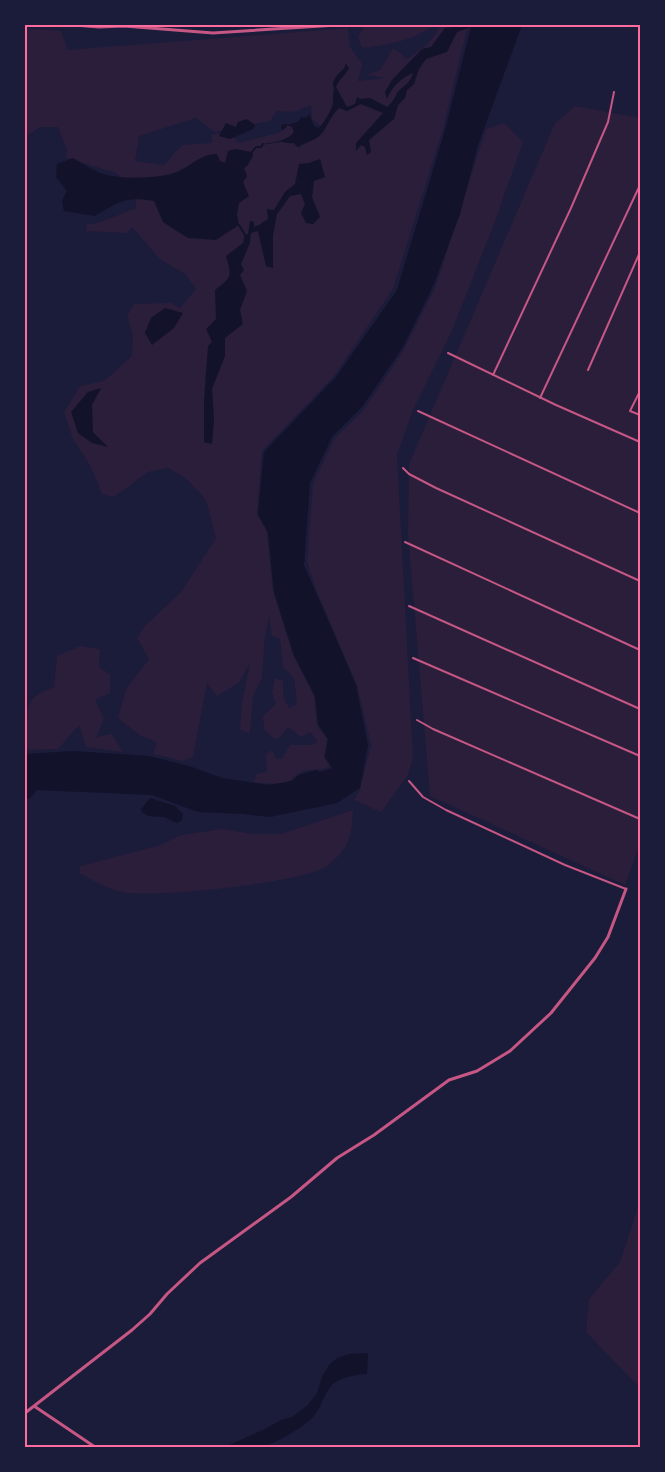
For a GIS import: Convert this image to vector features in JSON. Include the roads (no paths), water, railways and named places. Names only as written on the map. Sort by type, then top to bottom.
[{"type":"street","points":[[74,25],[213,33],[337,25]]},
{"type":"street","points":[[25,1413],[132,1330],[200,1264],[304,1187],[337,1158],[374,1135],[449,1080],[477,1071],[510,1051],[551,1013],[595,958],[608,937],[626,889]]},
{"type":"street","points":[[34,1406],[95,1447]]},
{"type":"lane","points":[[493,375],[571,208],[608,122],[614,92]]},
{"type":"lane","points":[[540,398],[640,185]]},
{"type":"lane","points":[[588,370],[640,252]]},
{"type":"lane","points":[[448,353],[540,398],[640,442]]},
{"type":"lane","points":[[640,391],[630,411],[640,415]]},
{"type":"lane","points":[[418,411],[640,513]]},
{"type":"lane","points":[[403,468],[409,474],[436,488],[640,580]]},
{"type":"lane","points":[[405,542],[640,650]]},
{"type":"lane","points":[[410,606],[640,710]]},
{"type":"lane","points":[[414,658],[640,756]]},
{"type":"lane","points":[[417,720],[433,729],[640,819]]},
{"type":"lane","points":[[410,781],[423,797],[446,810],[565,865],[626,889]]},
{"type":"waterway","points":[[252,152],[256,147],[261,147],[263,144]]},
{"type":"waterway","points":[[239,225],[245,235]]}]
